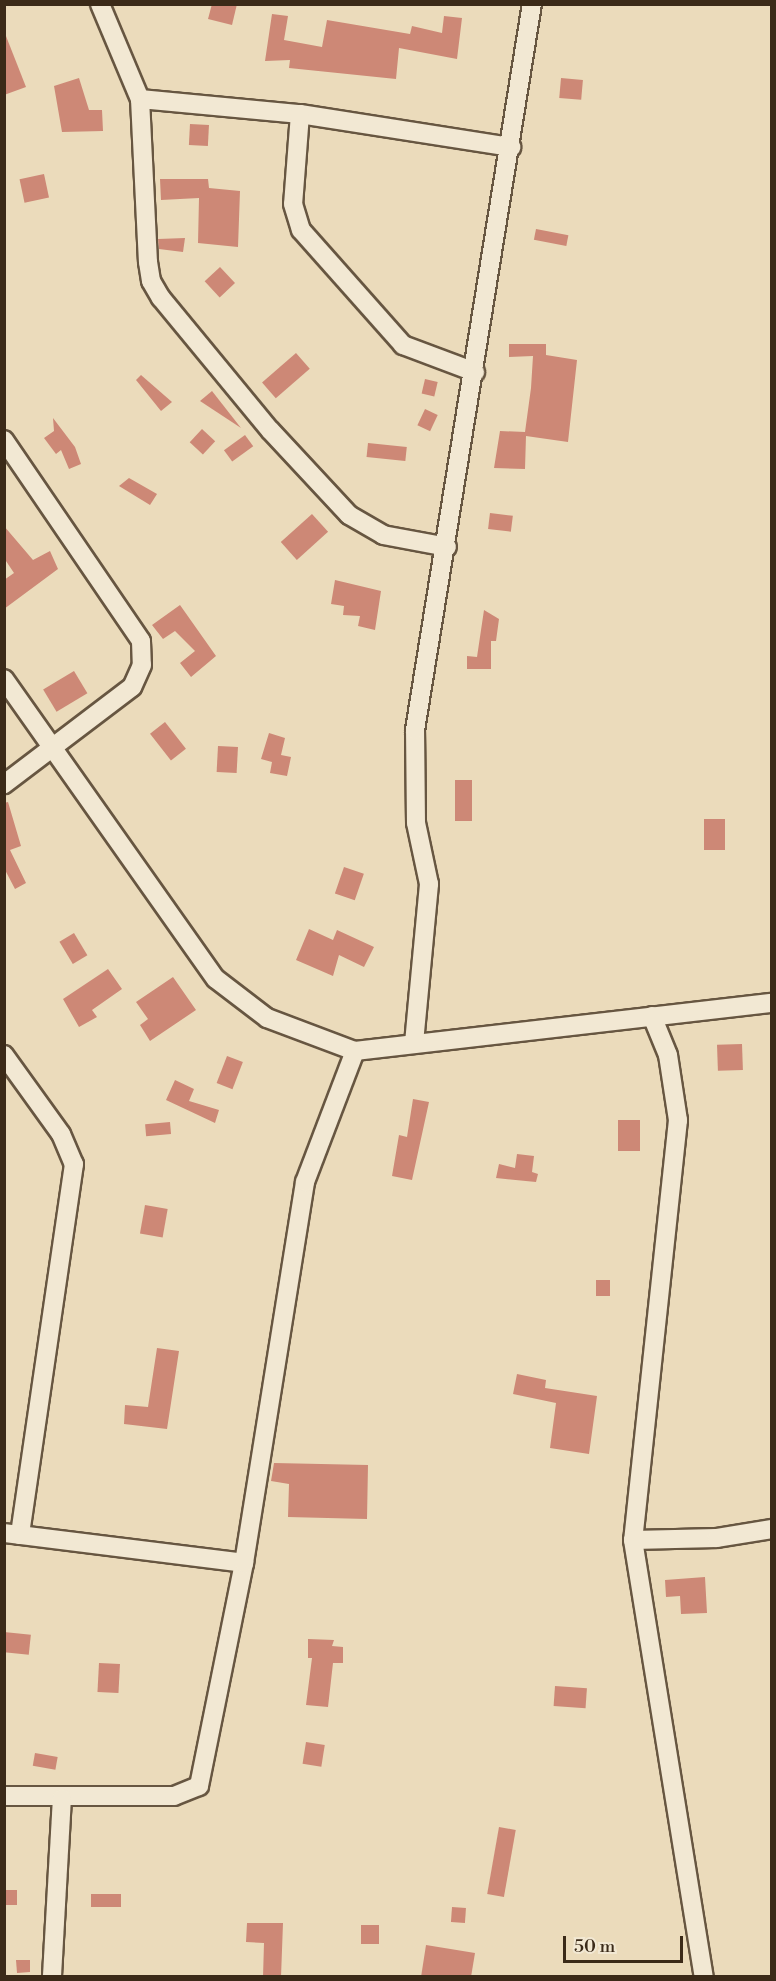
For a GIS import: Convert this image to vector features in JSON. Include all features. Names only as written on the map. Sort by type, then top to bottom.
[{"type":"street","points":[[100,4],[140,99],[148,262],[151,281],[160,298],[270,430],[349,514],[383,535],[447,547]]},
{"type":"street","points":[[414,1043],[429,884],[416,823],[415,730],[447,547],[532,4]]},
{"type":"street","points":[[140,99],[300,114],[511,147]]},
{"type":"street","points":[[300,114],[293,204],[301,230],[403,345],[475,372]]},
{"type":"street","points":[[4,440],[141,641],[142,665],[132,687],[4,784]]},
{"type":"street","points":[[4,679],[216,979],[267,1018],[354,1051],[771,1003]]},
{"type":"street","points":[[652,1016],[668,1055],[678,1120],[633,1540],[704,1977]]},
{"type":"street","points":[[4,1796],[62,1798],[174,1796],[200,1786],[244,1563],[305,1182],[354,1051]]},
{"type":"street","points":[[4,1055],[62,1134],[74,1164],[12,1534],[244,1563]]},
{"type":"street","points":[[633,1540],[717,1538],[771,1529]]},
{"type":"street","points":[[52,1977],[62,1798]]},
{"type":"building","points":[[212,4],[237,4],[232,25],[208,19]]},
{"type":"building","points":[[272,14],[288,16],[284,40],[322,47],[327,20],[410,34],[412,26],[442,33],[444,16],[462,18],[457,59],[399,48],[396,79],[289,68],[290,60],[265,61]]},
{"type":"building","points":[[4,31],[26,87],[4,95]]},
{"type":"building","points":[[79,78],[89,110],[102,110],[103,131],[62,132],[54,86]]},
{"type":"building","points":[[561,78],[583,80],[581,100],[559,98]]},
{"type":"building","points":[[190,124],[209,125],[208,146],[189,145]]},
{"type":"building","points":[[44,174],[49,197],[25,203],[20,179]]},
{"type":"building","points":[[160,179],[208,179],[209,188],[240,191],[238,247],[198,243],[199,198],[161,200]]},
{"type":"building","points":[[536,229],[568,235],[566,246],[534,240]]},
{"type":"building","points":[[185,238],[183,252],[159,249],[158,239]]},
{"type":"building","points":[[220,267],[235,283],[220,297],[205,281]]},
{"type":"building","points":[[509,344],[546,344],[546,355],[577,360],[568,442],[526,436],[525,469],[494,468],[500,431],[525,432],[531,388],[533,356],[509,357]]},
{"type":"building","points":[[296,353],[310,369],[276,398],[262,383]]},
{"type":"building","points":[[141,375],[172,402],[161,411],[136,380]]},
{"type":"building","points":[[425,379],[438,382],[434,397],[422,394]]},
{"type":"building","points":[[212,391],[241,428],[200,401]]},
{"type":"building","points":[[425,409],[438,415],[430,431],[417,425]]},
{"type":"building","points":[[53,418],[75,447],[81,464],[69,469],[61,450],[56,454],[44,438],[54,431]]},
{"type":"building","points":[[202,429],[215,441],[203,454],[190,442]]},
{"type":"building","points":[[245,435],[253,446],[232,462],[224,450]]},
{"type":"building","points":[[368,443],[407,447],[405,461],[367,457]]},
{"type":"building","points":[[129,478],[157,494],[150,505],[119,486]]},
{"type":"building","points":[[490,513],[513,516],[511,532],[488,529]]},
{"type":"building","points":[[312,514],[328,532],[297,560],[281,542]]},
{"type":"building","points":[[4,526],[33,560],[50,551],[58,569],[4,609],[4,580],[14,573],[4,558]]},
{"type":"building","points":[[335,580],[381,591],[375,630],[358,626],[360,616],[343,615],[344,606],[331,604]]},
{"type":"building","points":[[180,605],[216,656],[191,677],[180,663],[195,651],[175,631],[163,639],[152,625]]},
{"type":"building","points":[[484,610],[499,619],[496,641],[491,641],[491,669],[467,669],[467,656],[477,657]]},
{"type":"building","points":[[74,671],[87,693],[57,712],[43,690]]},
{"type":"building","points":[[165,722],[186,749],[171,760],[150,734]]},
{"type":"building","points":[[269,733],[285,738],[281,755],[291,757],[287,776],[270,773],[272,762],[261,759]]},
{"type":"building","points":[[218,746],[238,747],[237,773],[217,772]]},
{"type":"building","points":[[455,780],[472,780],[472,821],[455,821]]},
{"type":"building","points":[[8,802],[21,846],[10,850],[26,883],[15,889],[4,868],[4,803]]},
{"type":"building","points":[[704,819],[725,819],[725,850],[704,850]]},
{"type":"building","points":[[344,867],[364,874],[355,900],[335,893]]},
{"type":"building","points":[[309,929],[333,940],[337,930],[374,947],[364,967],[339,955],[333,976],[296,960]]},
{"type":"building","points":[[74,933],[87,955],[73,964],[59,942]]},
{"type":"building","points":[[108,969],[122,989],[92,1010],[97,1017],[79,1027],[63,999]]},
{"type":"building","points":[[173,977],[196,1010],[150,1041],[140,1025],[148,1019],[136,1002]]},
{"type":"building","points":[[742,1044],[743,1070],[718,1071],[717,1045]]},
{"type":"building","points":[[227,1056],[243,1062],[232,1089],[217,1083]]},
{"type":"building","points":[[175,1080],[194,1089],[189,1101],[219,1110],[215,1123],[166,1100]]},
{"type":"building","points":[[413,1099],[429,1102],[412,1180],[392,1176],[399,1135],[407,1137]]},
{"type":"building","points":[[618,1120],[640,1120],[640,1151],[618,1151]]},
{"type":"building","points":[[170,1122],[171,1134],[146,1136],[145,1124]]},
{"type":"building","points":[[517,1154],[534,1156],[532,1172],[538,1174],[536,1182],[496,1178],[499,1164],[515,1168]]},
{"type":"building","points":[[145,1205],[168,1209],[163,1238],[140,1234]]},
{"type":"building","points":[[596,1280],[610,1280],[610,1296],[596,1296]]},
{"type":"building","points":[[157,1348],[179,1351],[167,1429],[124,1424],[125,1405],[148,1407]]},
{"type":"building","points":[[517,1374],[546,1380],[545,1388],[597,1396],[589,1454],[550,1448],[556,1403],[513,1394]]},
{"type":"building","points":[[274,1463],[368,1465],[367,1519],[288,1517],[289,1484],[271,1481]]},
{"type":"building","points":[[705,1577],[707,1613],[681,1614],[680,1596],[666,1597],[665,1580]]},
{"type":"building","points":[[4,1632],[31,1635],[29,1655],[4,1652]]},
{"type":"building","points":[[308,1639],[334,1640],[332,1646],[343,1647],[343,1663],[333,1663],[328,1707],[306,1705],[312,1658],[308,1658]]},
{"type":"building","points":[[99,1663],[120,1664],[118,1693],[97,1692]]},
{"type":"building","points":[[555,1686],[587,1688],[586,1708],[554,1706]]},
{"type":"building","points":[[306,1742],[325,1745],[321,1767],[303,1764]]},
{"type":"building","points":[[35,1753],[58,1757],[55,1770],[33,1766]]},
{"type":"building","points":[[499,1827],[516,1830],[504,1897],[487,1894]]},
{"type":"building","points":[[4,1890],[17,1890],[17,1905],[4,1905]]},
{"type":"building","points":[[91,1894],[121,1894],[121,1907],[91,1907]]},
{"type":"building","points":[[452,1907],[466,1908],[465,1923],[451,1922]]},
{"type":"building","points":[[247,1923],[283,1923],[281,1977],[263,1977],[264,1943],[246,1942]]},
{"type":"building","points":[[361,1925],[379,1925],[379,1944],[361,1944]]},
{"type":"building","points":[[426,1945],[475,1953],[471,1977],[421,1977]]},
{"type":"building","points":[[16,1960],[30,1960],[30,1972],[17,1973]]}]
